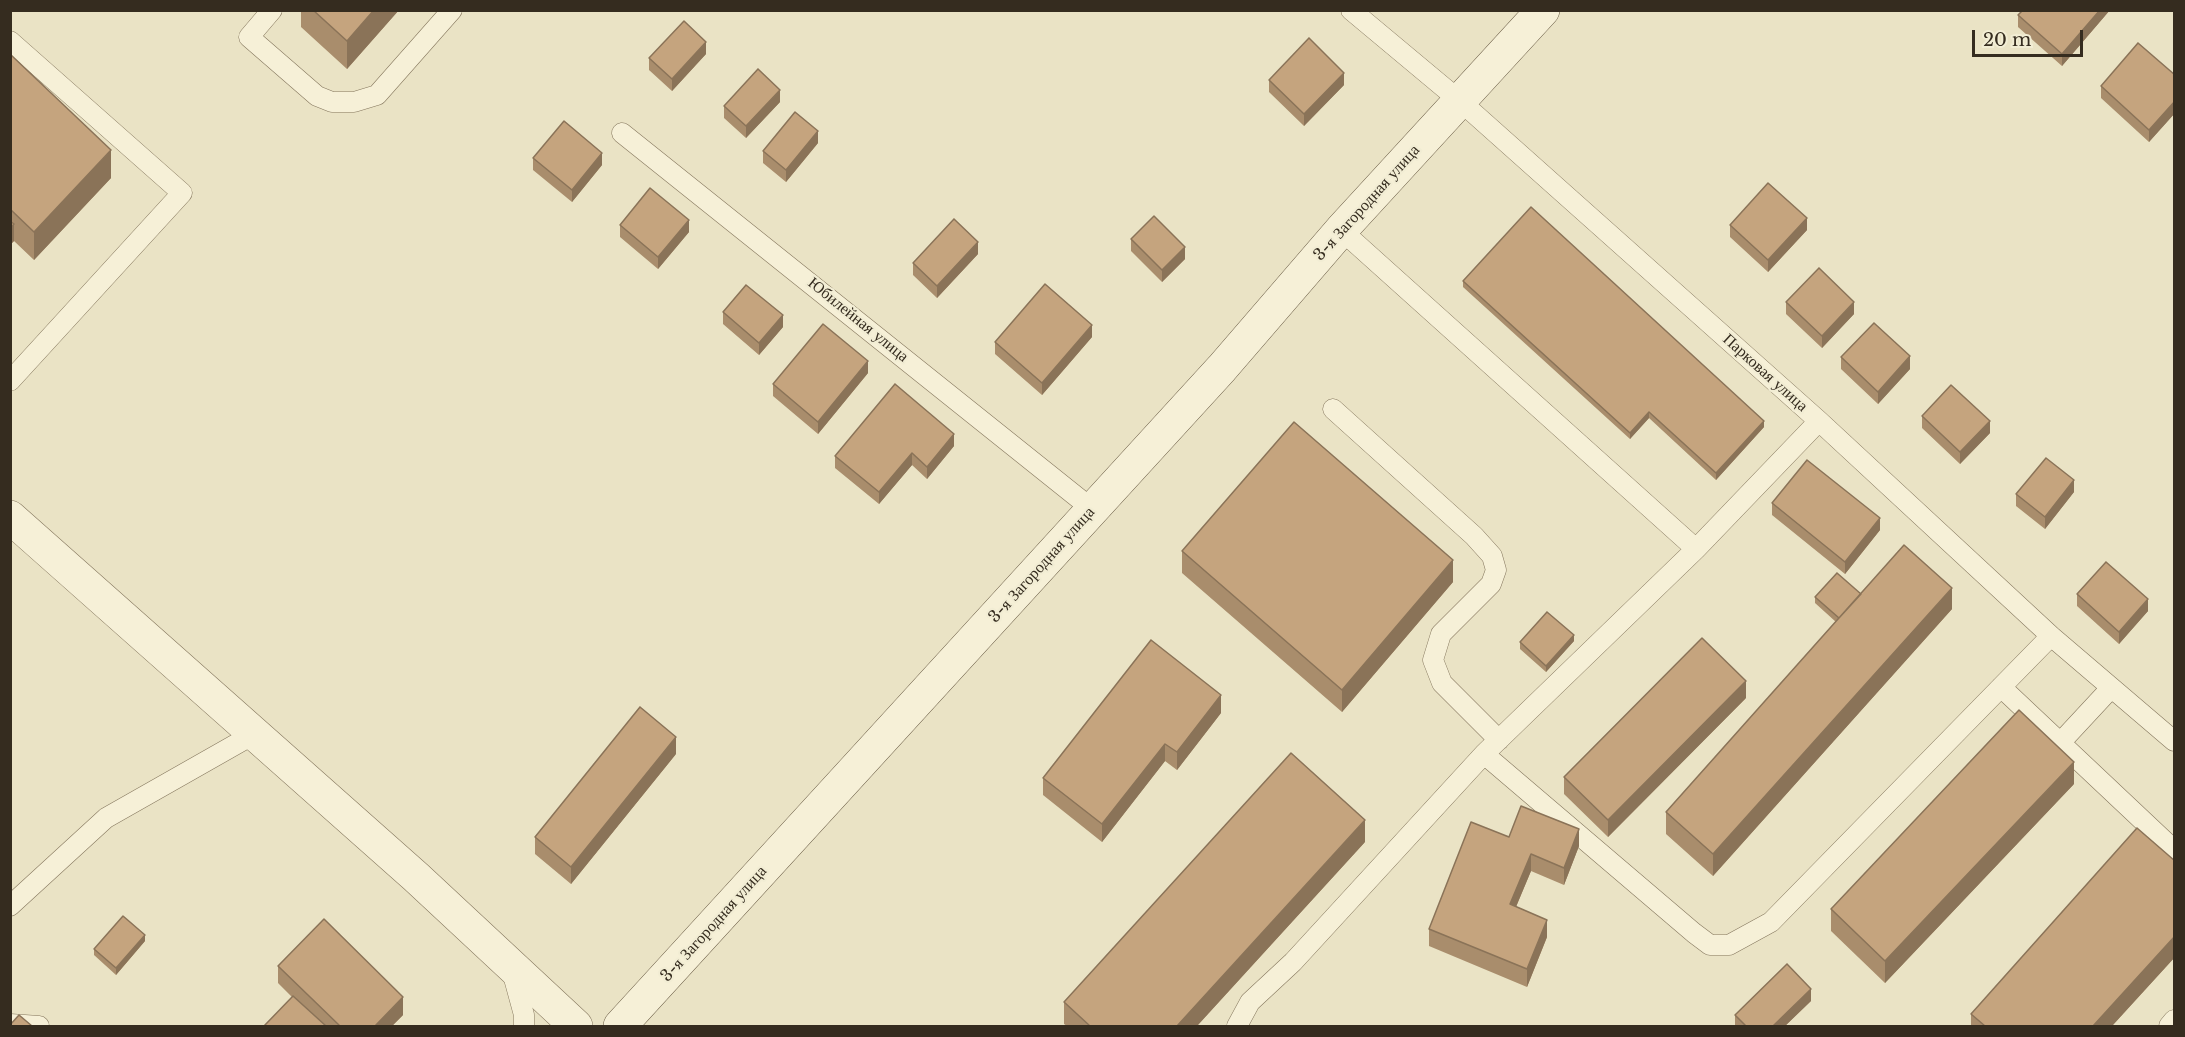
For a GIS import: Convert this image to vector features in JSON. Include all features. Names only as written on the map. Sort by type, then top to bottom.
[{"type":"main road","name":"3-я Загородная улица","points":[[620,1026],[1222,368],[1341,230],[1543,10]]},
{"type":"main road","points":[[10,517],[416,877],[576,1026]]},
{"type":"lane","points":[[272,10],[249,37],[317,96],[332,102],[354,102],[377,95],[452,10]]},
{"type":"lane","name":"Парковая улица","points":[[1351,10],[1460,101],[1819,421],[2051,636],[2175,741]]},
{"type":"lane","points":[[10,41],[182,193],[10,381]]},
{"type":"lane","name":"Юбилейная улица","points":[[622,133],[1092,509]]},
{"type":"lane","points":[[1341,230],[1696,549]]},
{"type":"lane","points":[[1333,409],[1474,536],[1492,556],[1496,570],[1491,584],[1441,634],[1433,660],[1442,683],[1499,740]]},
{"type":"lane","points":[[1237,1026],[1250,1002],[1293,962],[1485,754],[1696,549],[1819,421]]},
{"type":"lane","points":[[1485,754],[1694,933],[1710,945],[1729,945],[1771,922],[2051,636]]},
{"type":"lane","points":[[2001,687],[2059,744],[2175,850]]},
{"type":"lane","points":[[2059,744],[2111,688]]},
{"type":"lane","points":[[10,906],[106,818],[254,734]]},
{"type":"lane","points":[[510,965],[524,1015],[524,1026]]},
{"type":"lane","points":[[2169,1026],[2175,1020]]},
{"type":"lane","points":[[10,1024],[39,1026]]},
{"type":"building","points":[[313,10],[374,10],[347,41]]},
{"type":"building","points":[[2023,10],[2100,10],[2062,54],[2018,15]]},
{"type":"building","points":[[684,21],[706,42],[672,79],[649,58]]},
{"type":"building","points":[[1309,38],[1344,73],[1304,114],[1269,80]]},
{"type":"building","points":[[2138,43],[2175,75],[2175,101],[2149,130],[2101,86]]},
{"type":"building","points":[[10,54],[111,150],[34,232],[10,209]]},
{"type":"building","points":[[758,69],[780,90],[746,126],[724,106]]},
{"type":"building","points":[[795,112],[818,131],[786,170],[763,151]]},
{"type":"building","points":[[564,121],[602,153],[572,190],[533,158]]},
{"type":"building","points":[[1768,183],[1807,218],[1768,260],[1730,225]]},
{"type":"building","points":[[650,188],[689,220],[658,257],[620,225]]},
{"type":"building","points":[[1531,207],[1764,421],[1716,473],[1649,412],[1630,433],[1463,281]]},
{"type":"building","points":[[1154,216],[1185,247],[1162,270],[1131,239]]},
{"type":"building","points":[[954,219],[978,242],[937,286],[913,263]]},
{"type":"building","points":[[1819,268],[1854,302],[1822,336],[1786,302]]},
{"type":"building","points":[[1045,284],[1092,325],[1042,383],[995,342]]},
{"type":"building","points":[[746,285],[783,315],[759,343],[723,312]]},
{"type":"building","points":[[1874,323],[1910,356],[1878,392],[1841,357]]},
{"type":"building","points":[[823,324],[868,361],[818,422],[773,384]]},
{"type":"building","points":[[895,384],[954,434],[927,467],[912,453],[879,492],[835,456]]},
{"type":"building","points":[[1951,385],[1990,421],[1960,452],[1922,416]]},
{"type":"building","points":[[1294,422],[1453,560],[1342,690],[1182,551]]},
{"type":"building","points":[[2046,458],[2074,480],[2045,517],[2016,494]]},
{"type":"building","points":[[1807,460],[1880,518],[1845,562],[1772,503]]},
{"type":"building","points":[[1904,545],[1952,588],[1713,854],[1666,812]]},
{"type":"building","points":[[2106,562],[2148,599],[2119,632],[2077,594]]},
{"type":"building","points":[[1837,573],[1861,594],[1839,618],[1815,597]]},
{"type":"building","points":[[1547,612],[1574,635],[1546,666],[1520,642]]},
{"type":"building","points":[[1702,638],[1746,681],[1608,820],[1564,777]]},
{"type":"building","points":[[1151,640],[1221,695],[1177,752],[1165,744],[1102,824],[1043,778]]},
{"type":"building","points":[[640,707],[676,737],[571,867],[535,837]]},
{"type":"building","points":[[2019,710],[2074,762],[1885,961],[1831,909]]},
{"type":"building","points":[[1291,753],[1365,820],[1177,1026],[1090,1026],[1064,1002]]},
{"type":"building","points":[[1521,806],[1579,829],[1564,868],[1531,854],[1510,904],[1547,920],[1527,969],[1429,929],[1471,822],[1509,837]]},
{"type":"building","points":[[2137,828],[2175,861],[2175,936],[2093,1026],[1985,1026],[1971,1014]]},
{"type":"building","points":[[123,916],[145,935],[116,968],[94,949]]},
{"type":"building","points":[[324,919],[403,997],[375,1026],[340,1026],[278,966]]},
{"type":"building","points":[[1787,964],[1811,989],[1773,1026],[1746,1026],[1735,1015]]},
{"type":"building","points":[[293,996],[326,1026],[264,1026]]},
{"type":"building","points":[[19,1015],[32,1026],[10,1026]]}]
